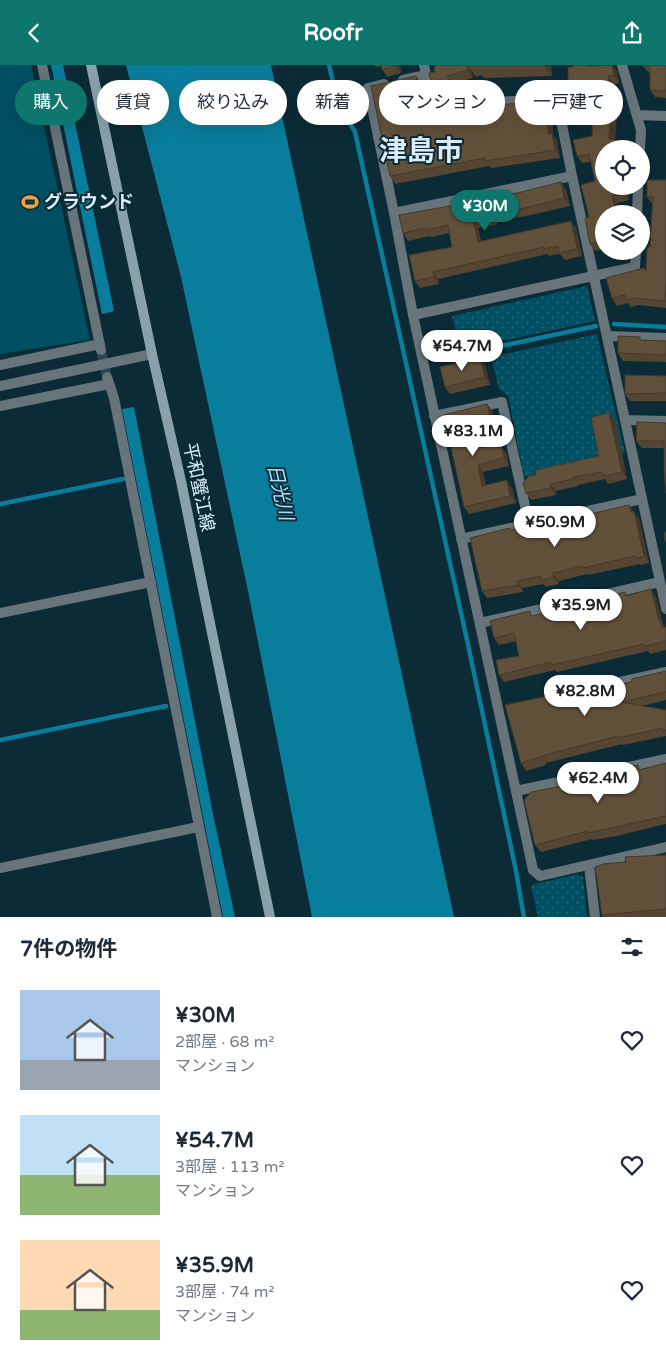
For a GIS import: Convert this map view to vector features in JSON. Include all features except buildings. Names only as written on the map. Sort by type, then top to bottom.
[{"type":"main road","name":"平和蟹江線","points":[[91,65],[181,481],[270,917]]},
{"type":"street","points":[[0,365],[101,347],[42,65]]},
{"type":"street","points":[[622,65],[637,115],[640,140]]},
{"type":"street","points":[[666,609],[557,99],[474,103],[435,111],[425,70],[368,88],[434,416],[480,623],[503,707],[516,791],[534,869],[540,876],[666,847]]},
{"type":"street","points":[[637,115],[666,115]]},
{"type":"street","points":[[394,213],[572,176]]},
{"type":"street","points":[[413,315],[635,267],[635,260]]},
{"type":"street","points":[[608,336],[666,338]]},
{"type":"street","points":[[0,386],[152,354]]},
{"type":"street","points":[[0,406],[108,381],[114,398],[217,917]]},
{"type":"street","points":[[434,416],[502,402],[529,524]]},
{"type":"street","points":[[626,420],[666,421]]},
{"type":"street","points":[[461,539],[642,499]]},
{"type":"street","points":[[0,613],[151,582]]},
{"type":"street","points":[[480,623],[660,582]]},
{"type":"street","points":[[554,696],[666,672]]},
{"type":"street","points":[[516,791],[666,759]]},
{"type":"street","points":[[0,868],[198,827]]},
{"type":"street","points":[[589,865],[595,917]]},
{"type":"shaded area","name":"グラウンド","points":[[0,65],[31,65],[34,80],[15,80],[15,125],[44,125],[90,340],[0,354]]},
{"type":"shaded area","points":[[587,286],[595,321],[460,350],[452,316]]},
{"type":"shaded area","points":[[597,334],[625,453],[524,477],[508,396],[499,389],[491,357]]},
{"type":"shaded area","points":[[577,874],[583,877],[587,917],[538,917],[531,885]]},
{"type":"water","points":[[51,65],[63,65],[66,80],[54,80]]},
{"type":"water","name":"日光川","points":[[126,65],[271,65],[274,80],[179,80],[179,125],[284,125],[454,917],[312,917],[248,591],[181,277],[142,125],[169,125],[169,80],[130,80]]},
{"type":"water","points":[[63,125],[75,125],[114,311],[102,314]]},
{"type":"water","points":[[134,407],[213,814],[235,917],[223,917],[122,409]]},
{"type":"waterway","points":[[329,65],[338,103],[355,132],[467,640],[524,917]]},
{"type":"waterway","points":[[614,324],[666,327]]},
{"type":"waterway","points":[[435,360],[596,326]]},
{"type":"waterway","points":[[0,504],[123,479]]},
{"type":"waterway","points":[[0,740],[166,706]]},
{"type":"tunnel","points":[[101,350],[107,377]]},
{"type":"place","name":"グラウンド","points":[[30,202]]},
{"type":"district","name":"津島市","points":[[421,150]]}]
